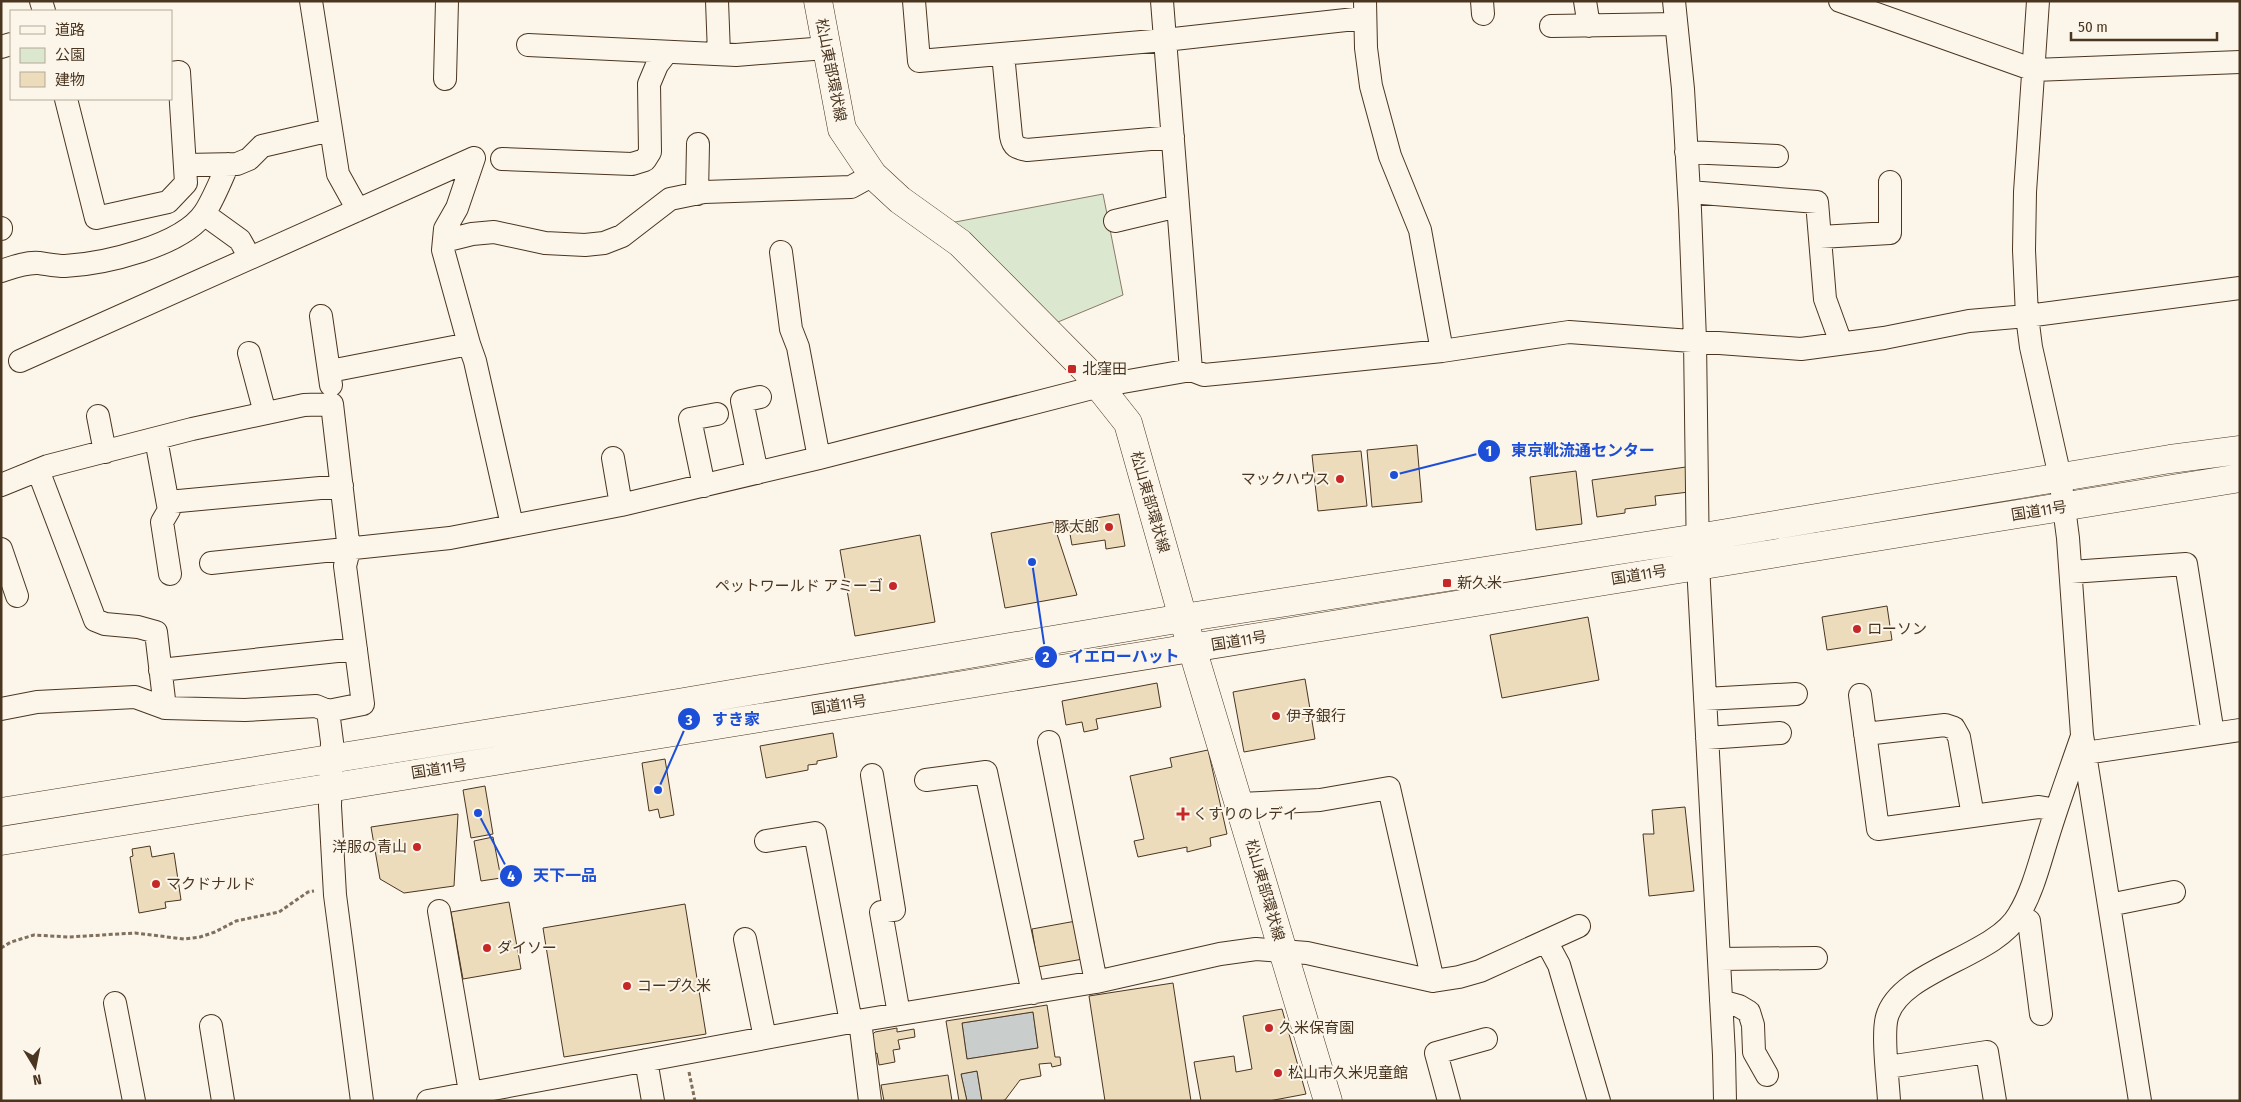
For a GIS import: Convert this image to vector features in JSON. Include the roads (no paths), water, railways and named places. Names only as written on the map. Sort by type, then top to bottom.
[{"type":"main road","name":"松山東部環状線","points":[[818,1],[842,129],[873,175],[900,200],[960,243],[1100,386],[1128,423],[1183,618],[1194,648],[1328,1101]]},
{"type":"main road","name":"国道11号","points":[[1,812],[1183,618],[1697,538],[2060,477],[2240,450]]},
{"type":"main road","name":"国道11号","points":[[1,841],[2240,478]]},
{"type":"street","points":[[311,1],[338,174],[358,210]]},
{"type":"street","points":[[445,79],[447,1]]},
{"type":"street","points":[[717,1],[719,54]]},
{"type":"street","points":[[914,1],[919,61],[1165,40],[1365,10],[1371,86],[1390,156],[1420,230],[1442,350]]},
{"type":"street","points":[[1162,1],[1191,370]]},
{"type":"street","points":[[1585,1],[1589,26]]},
{"type":"street","points":[[1674,1],[1683,89],[1689,192],[1695,340],[1698,565],[1721,1002],[1724,1101]]},
{"type":"street","points":[[1840,1],[2034,70],[2240,62]]},
{"type":"street","points":[[2038,1],[2024,230],[2027,316],[2031,347],[2060,477],[2071,572],[2084,744],[2140,1101]]},
{"type":"street","points":[[1551,26],[1676,24]]},
{"type":"street","points":[[528,45],[736,55],[826,48]]},
{"type":"street","points":[[502,159],[632,164],[645,160],[650,152],[649,84],[657,65],[667,52]]},
{"type":"street","points":[[1003,54],[1012,143],[1017,148],[1027,150],[1172,137]]},
{"type":"street","points":[[66,100],[96,218],[168,202],[186,184],[178,72],[172,73]]},
{"type":"street","points":[[185,165],[238,164],[249,159],[262,146],[331,130]]},
{"type":"street","points":[[697,194],[698,144]]},
{"type":"street","points":[[1686,152],[1777,156]]},
{"type":"street","points":[[20,361],[474,158],[457,208],[445,229],[443,250],[469,344],[476,361],[512,525]]},
{"type":"street","points":[[1,271],[36,263],[62,266],[90,264],[120,255],[141,252],[181,234],[204,214],[228,164]]},
{"type":"street","points":[[444,241],[472,234],[494,232],[545,244],[585,245],[604,242],[622,236],[670,199],[697,194],[851,187],[873,175]]},
{"type":"street","points":[[1689,192],[1817,202],[1825,299],[1841,343]]},
{"type":"street","points":[[1820,237],[1890,233],[1895,194]]},
{"type":"street","points":[[1115,221],[1178,206]]},
{"type":"street","points":[[204,214],[240,240],[250,258]]},
{"type":"street","points":[[781,252],[792,329],[798,347],[819,458]]},
{"type":"street","points":[[211,563],[450,538],[621,505],[819,458],[1100,386],[1191,370],[1204,375],[1442,350],[1569,332],[1801,349],[1884,338],[1969,321],[2027,316],[2240,288]]},
{"type":"street","points":[[1,709],[37,702],[135,697],[165,708],[245,710],[316,706],[328,711],[363,704],[345,566],[349,550],[330,371],[320,316]]},
{"type":"street","points":[[330,371],[469,344]]},
{"type":"street","points":[[250,353],[265,413]]},
{"type":"street","points":[[757,473],[742,401],[760,397]]},
{"type":"street","points":[[1,485],[38,470],[156,438],[304,405],[332,404]]},
{"type":"street","points":[[704,486],[690,419],[717,414]]},
{"type":"street","points":[[98,416],[105,452]]},
{"type":"street","points":[[156,438],[169,510],[162,522],[169,574]]},
{"type":"street","points":[[613,458],[621,505]]},
{"type":"street","points":[[38,470],[95,620],[105,624],[138,626],[156,632],[165,708]]},
{"type":"street","points":[[168,502],[342,486]]},
{"type":"street","points":[[1,549],[17,596]]},
{"type":"street","points":[[2071,572],[2186,564],[2213,734]]},
{"type":"street","points":[[160,670],[356,649]]},
{"type":"street","points":[[1705,699],[1796,694]]},
{"type":"street","points":[[1860,695],[1878,829],[2039,807],[2056,810]]},
{"type":"street","points":[[328,711],[334,887],[362,1101]]},
{"type":"street","points":[[1865,734],[1945,725],[1954,728],[1958,737],[1973,816]]},
{"type":"street","points":[[2084,744],[2213,734],[2240,730]]},
{"type":"street","points":[[1707,738],[1780,733]]},
{"type":"street","points":[[1049,742],[1096,982]]},
{"type":"street","points":[[1889,1101],[1887,1017],[1897,1000],[1914,984],[2007,929],[2019,915],[2035,876],[2056,810],[2084,744]]},
{"type":"street","points":[[926,780],[986,772],[1033,993]]},
{"type":"street","points":[[872,775],[894,910],[881,912],[899,1014]]},
{"type":"street","points":[[1240,804],[1320,800],[1390,788],[1433,981]]},
{"type":"street","points":[[766,841],[815,833],[856,1021],[870,1101]]},
{"type":"street","points":[[2109,905],[2174,892]]},
{"type":"street","points":[[439,911],[470,1092]]},
{"type":"street","points":[[2019,915],[2029,921],[2041,1014]]},
{"type":"street","points":[[428,1101],[856,1021],[1096,982],[1220,954],[1256,950],[1307,953],[1433,981],[1480,971],[1579,926]]},
{"type":"street","points":[[745,939],[765,1038]]},
{"type":"street","points":[[1546,941],[1559,965],[1599,1101]]},
{"type":"street","points":[[1718,958],[1816,958]]},
{"type":"street","points":[[1721,1002],[1739,1006],[1749,1012],[1753,1025],[1754,1052],[1767,1075]]},
{"type":"street","points":[[115,1003],[134,1101]]},
{"type":"street","points":[[211,1026],[223,1101]]},
{"type":"street","points":[[1449,1101],[1436,1053],[1486,1039]]},
{"type":"street","points":[[1888,1068],[1987,1052],[1995,1101]]},
{"type":"street","points":[[646,1060],[653,1101]]},
{"type":"place","name":"北窪田","points":[[1072,369]]},
{"type":"place","name":"東京靴流通センター","points":[[1394,475]]},
{"type":"place","name":"マックハウス","points":[[1340,479]]},
{"type":"place","name":"豚太郎","points":[[1109,527]]},
{"type":"place","name":"イエローハット","points":[[1032,562]]},
{"type":"place","name":"新久米","points":[[1447,583]]},
{"type":"place","name":"ペットワールド アミーゴ","points":[[893,586]]},
{"type":"place","name":"ローソン","points":[[1857,629]]},
{"type":"place","name":"伊予銀行","points":[[1276,716]]},
{"type":"place","name":"すき家","points":[[658,790]]},
{"type":"place","name":"天下一品","points":[[478,813]]},
{"type":"place","name":"くすりのレデイ","points":[[1183,814]]},
{"type":"place","name":"洋服の青山","points":[[417,847]]},
{"type":"place","name":"マクドナルド","points":[[156,884]]},
{"type":"place","name":"ダイソー","points":[[487,948]]},
{"type":"place","name":"コープ久米","points":[[627,986]]},
{"type":"place","name":"久米保育園","points":[[1269,1028]]},
{"type":"place","name":"松山市久米児童館","points":[[1278,1073]]}]
